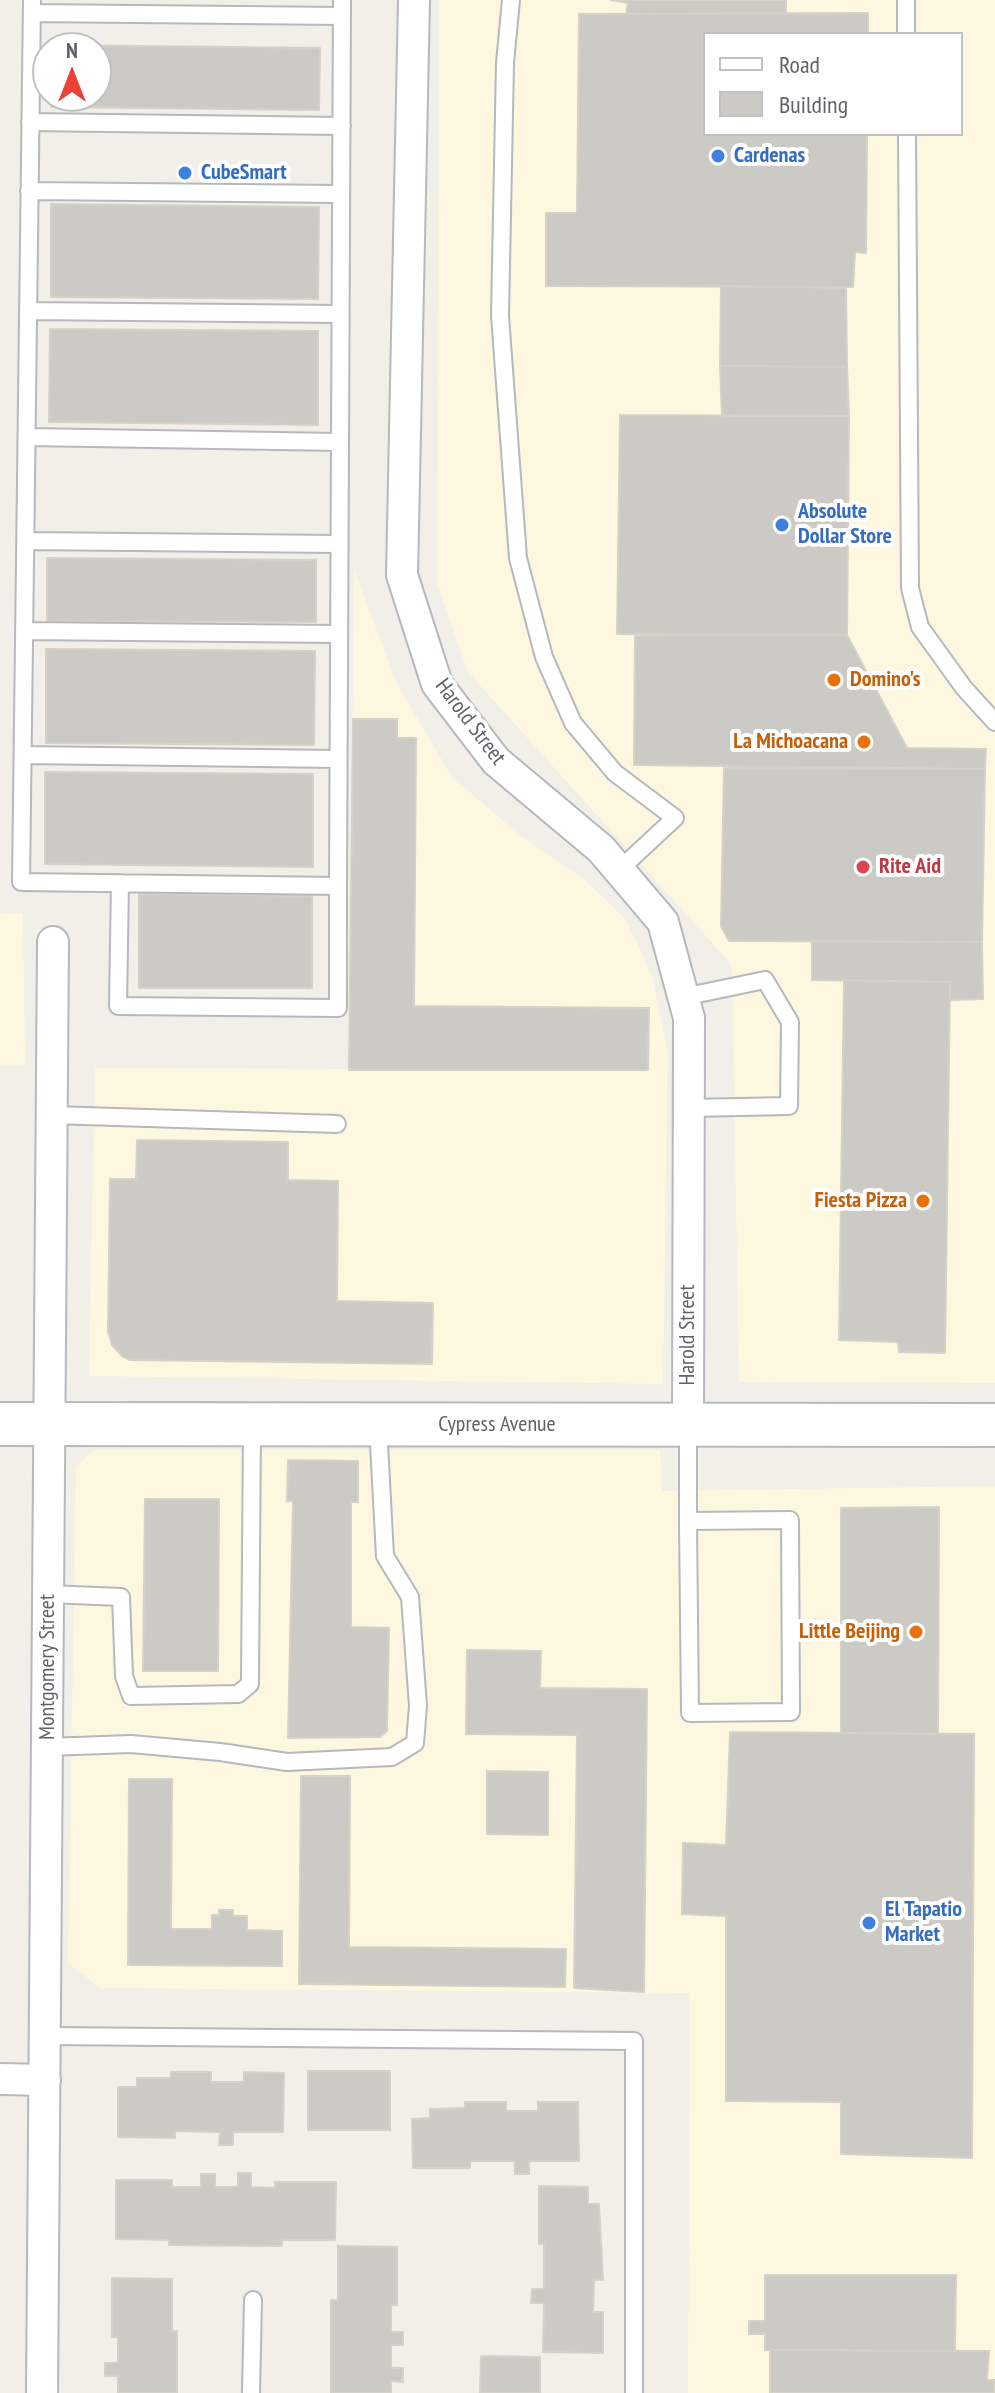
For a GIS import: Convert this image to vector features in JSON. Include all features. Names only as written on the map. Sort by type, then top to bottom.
[{"type":"street","name":"Harold Street","points":[[414,0],[402,575],[437,684],[496,761],[601,849],[663,922],[689,1018],[688,1426]]},
{"type":"street","name":"Montgomery Street","points":[[42,2393],[53,942]]},
{"type":"street","name":"Cypress Avenue","points":[[0,1424],[995,1425]]},
{"type":"street","points":[[0,2079],[45,2080]]},
{"type":"lane","points":[[511,0],[505,63],[500,316],[518,558],[544,657],[573,723],[615,773],[675,818],[619,870]]},
{"type":"lane","points":[[906,0],[906,32]]},
{"type":"lane","points":[[120,883],[118,1006],[338,1008],[342,8],[32,6],[21,882],[120,883],[338,886]]},
{"type":"lane","points":[[30,122],[342,126]]},
{"type":"lane","points":[[907,136],[910,588],[920,627],[964,688],[995,722]]},
{"type":"lane","points":[[29,191],[341,194]]},
{"type":"lane","points":[[28,311],[340,314]]},
{"type":"lane","points":[[27,437],[340,442]]},
{"type":"lane","points":[[26,541],[339,544]]},
{"type":"lane","points":[[25,631],[338,634]]},
{"type":"lane","points":[[23,755],[337,759]]},
{"type":"lane","points":[[683,997],[765,980],[790,1022],[789,1106],[689,1108]]},
{"type":"lane","points":[[52,1115],[337,1124]]},
{"type":"lane","points":[[48,1594],[121,1597],[124,1676],[131,1696],[238,1694],[250,1684],[252,1425]]},
{"type":"lane","points":[[47,1747],[131,1744],[287,1762],[392,1757],[415,1743],[418,1706],[410,1597],[385,1556],[378,1425]]},
{"type":"lane","points":[[688,1426],[688,1521],[690,1713],[791,1712],[790,1520],[688,1521]]},
{"type":"lane","points":[[46,2036],[634,2041],[634,2393]]},
{"type":"lane","points":[[251,2393],[253,2300]]},
{"type":"shaded area","points":[[439,0],[995,0],[995,1383],[739,1382],[732,965],[468,672],[437,583]]},
{"type":"shaded area","points":[[354,570],[397,684],[452,777],[521,836],[584,879],[626,920],[652,975],[668,1055],[663,1384],[89,1376],[95,1068],[349,1069]]},
{"type":"shaded area","points":[[0,913],[23,914],[25,1066],[0,1066]]},
{"type":"shaded area","points":[[93,1450],[660,1450],[662,1491],[995,1486],[995,2393],[688,2393],[690,1993],[100,1988],[68,1963],[76,1467]]},
{"type":"building","points":[[611,0],[786,0],[786,13],[626,14],[628,3]]},
{"type":"building","points":[[868,13],[868,32],[703,32],[703,136],[867,136],[866,253],[855,252],[853,287],[546,286],[546,213],[577,213],[579,14]]},
{"type":"building","points":[[112,46],[320,48],[319,110],[112,108]]},
{"type":"building","points":[[51,204],[319,207],[318,299],[51,297]]},
{"type":"building","points":[[721,286],[846,288],[847,367],[720,366]]},
{"type":"building","points":[[50,329],[318,331],[318,425],[49,422]]},
{"type":"building","points":[[720,366],[847,367],[849,416],[722,416]]},
{"type":"building","points":[[620,415],[849,416],[847,635],[617,634]]},
{"type":"building","points":[[47,558],[316,560],[316,622],[47,621]]},
{"type":"building","points":[[847,635],[907,748],[986,749],[985,769],[634,765],[635,636]]},
{"type":"building","points":[[46,649],[315,651],[314,745],[46,743]]},
{"type":"building","points":[[353,719],[397,719],[397,738],[416,738],[414,1006],[649,1008],[648,1070],[349,1070]]},
{"type":"building","points":[[724,768],[985,769],[982,942],[729,941],[721,926]]},
{"type":"building","points":[[45,772],[313,774],[313,867],[45,864]]},
{"type":"building","points":[[139,894],[312,896],[312,988],[139,988]]},
{"type":"building","points":[[812,941],[982,942],[983,999],[950,1000],[950,982],[812,980]]},
{"type":"building","points":[[844,980],[950,982],[945,1353],[899,1352],[898,1342],[839,1340]]},
{"type":"building","points":[[137,1140],[288,1142],[288,1180],[338,1181],[337,1301],[433,1303],[432,1364],[130,1360],[122,1356],[112,1345],[108,1332],[110,1179],[136,1179]]},
{"type":"building","points":[[288,1460],[358,1461],[358,1502],[351,1502],[351,1627],[389,1628],[387,1731],[380,1737],[288,1738],[293,1501],[287,1501]]},
{"type":"building","points":[[145,1499],[219,1499],[218,1671],[143,1671]]},
{"type":"building","points":[[939,1507],[938,1734],[841,1733],[841,1508]]},
{"type":"building","points":[[467,1650],[541,1651],[540,1688],[647,1689],[644,1992],[574,1988],[577,1735],[466,1734]]},
{"type":"building","points":[[730,1732],[974,1734],[972,2158],[841,2154],[841,2102],[726,2101],[726,1916],[682,1914],[683,1843],[726,1845]]},
{"type":"building","points":[[487,1771],[548,1772],[548,1835],[487,1834]]},
{"type":"building","points":[[301,1776],[350,1776],[349,1947],[566,1949],[565,1987],[299,1984]]},
{"type":"building","points":[[129,1779],[172,1779],[171,1929],[212,1929],[212,1915],[219,1915],[219,1910],[233,1910],[233,1916],[247,1916],[247,1930],[282,1931],[282,1966],[128,1965]]},
{"type":"building","points":[[308,2071],[390,2071],[390,2130],[308,2130]]},
{"type":"building","points":[[171,2072],[211,2072],[211,2082],[244,2082],[244,2072],[284,2073],[283,2132],[233,2132],[233,2145],[219,2145],[220,2132],[175,2131],[175,2138],[118,2137],[118,2087],[137,2087],[137,2078],[171,2078]]},
{"type":"building","points":[[465,2102],[506,2102],[506,2111],[538,2111],[538,2102],[578,2102],[579,2161],[529,2161],[529,2174],[515,2174],[515,2161],[470,2161],[470,2168],[413,2168],[412,2119],[430,2118],[430,2109],[465,2108]]},
{"type":"building","points":[[238,2173],[251,2173],[251,2187],[275,2188],[275,2182],[336,2182],[335,2240],[282,2240],[282,2246],[169,2245],[169,2240],[116,2239],[116,2180],[172,2180],[172,2187],[201,2187],[201,2174],[215,2174],[215,2187],[238,2187]]},
{"type":"building","points":[[539,2186],[588,2187],[588,2204],[599,2204],[603,2280],[594,2280],[593,2312],[603,2312],[603,2353],[543,2352],[544,2303],[531,2303],[532,2289],[544,2289],[544,2244],[539,2244]]},
{"type":"building","points":[[338,2246],[397,2247],[397,2305],[391,2305],[391,2332],[403,2332],[403,2345],[391,2345],[391,2368],[403,2368],[403,2382],[391,2381],[391,2393],[331,2393],[331,2300],[338,2300]]},
{"type":"building","points":[[765,2275],[956,2275],[955,2351],[765,2350],[765,2334],[749,2334],[749,2321],[765,2321]]},
{"type":"building","points":[[112,2278],[172,2279],[172,2331],[177,2331],[177,2393],[118,2393],[118,2376],[105,2376],[105,2363],[118,2363],[118,2337],[112,2337]]},
{"type":"building","points":[[770,2350],[989,2351],[987,2380],[995,2380],[995,2393],[770,2393]]},
{"type":"building","points":[[481,2356],[540,2357],[540,2393],[480,2393]]},
{"type":"place","name":"Cardenas","points":[[718,156]]},
{"type":"place","name":"CubeSmart","points":[[185,173]]},
{"type":"place","name":"Absolute Dollar Store","points":[[782,525]]},
{"type":"place","name":"Domino's","points":[[834,680]]},
{"type":"place","name":"La Michoacana","points":[[864,742]]},
{"type":"place","name":"Rite Aid","points":[[863,867]]},
{"type":"place","name":"Fiesta Pizza","points":[[923,1201]]},
{"type":"place","name":"Little Beijing","points":[[916,1632]]},
{"type":"place","name":"El Tapatio Market","points":[[869,1923]]}]
